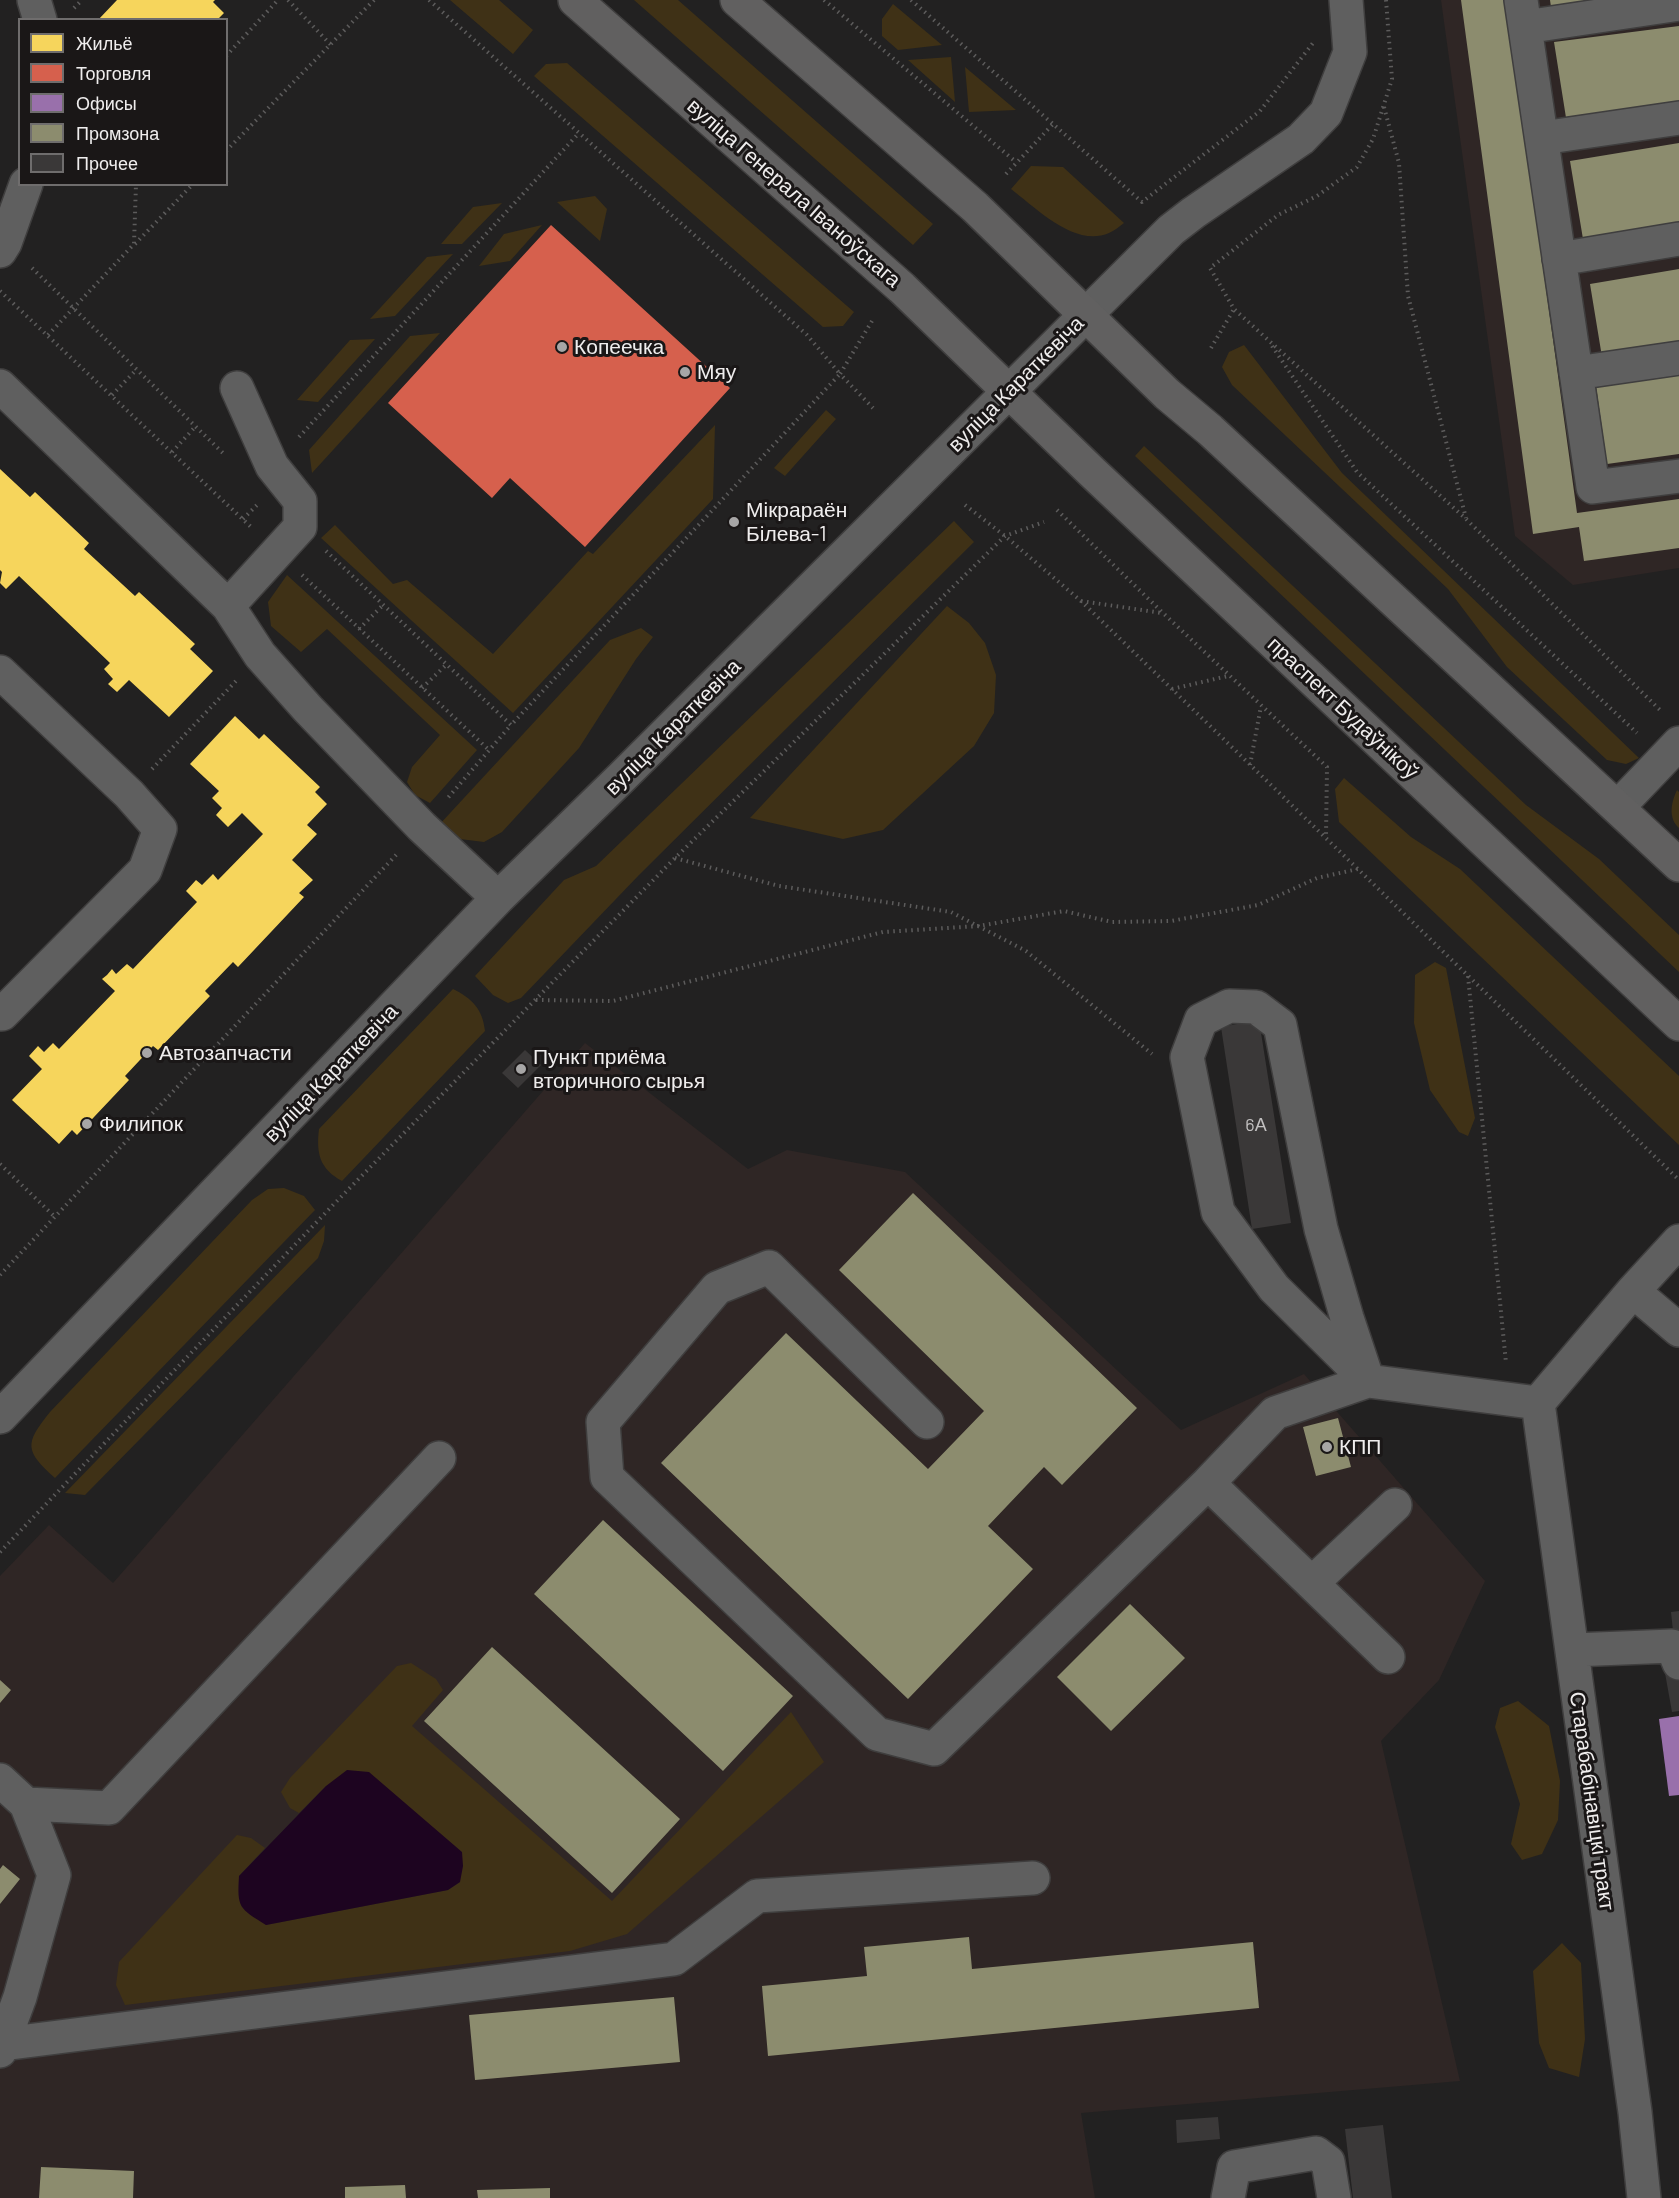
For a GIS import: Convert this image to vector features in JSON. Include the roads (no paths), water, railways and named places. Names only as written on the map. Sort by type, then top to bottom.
[{"type":"main road","name":"вуліца Генерала Іваноўскага","points":[[575,0],[902,288],[1010,390]]},
{"type":"main road","points":[[736,0],[975,207],[1167,394],[1210,430],[1679,865]]},
{"type":"main road","name":"праспект Будаўнікоў","points":[[1010,390],[1101,480],[1679,1024]]},
{"type":"street","points":[[34,0],[39,18]]},
{"type":"street","name":"вуліца Караткевіча","points":[[0,1417],[498,898],[1171,230],[1301,139],[1326,113],[1350,52],[1346,0]]},
{"type":"street","points":[[1679,4],[1523,14],[1593,487],[1679,476]]},
{"type":"street","points":[[1542,138],[1679,118]]},
{"type":"street","points":[[0,251],[25,186]]},
{"type":"street","points":[[1559,259],[1679,239]]},
{"type":"street","points":[[1576,373],[1679,358]]},
{"type":"street","points":[[0,386],[228,606],[260,655],[308,709],[422,827],[498,898]]},
{"type":"street","points":[[228,606],[300,527],[300,501],[272,466],[237,388]]},
{"type":"street","points":[[0,672],[129,794],[160,829],[145,870],[2,1014]]},
{"type":"street","points":[[1618,807],[1672,741]]},
{"type":"street","points":[[1229,1006],[1256,1007],[1280,1025],[1321,1229],[1368,1381],[1274,1288],[1218,1212],[1186,1057],[1201,1020],[1229,1006]]},
{"type":"street","points":[[927,1422],[769,1267],[717,1288],[603,1422],[607,1477],[877,1734],[934,1749],[1208,1483],[1275,1413],[1368,1381],[1524,1401],[1679,1241]]},
{"type":"street","points":[[1633,1291],[1679,1330]]},
{"type":"street","name":"Старабабінавіцкі тракт","points":[[1524,1401],[1573,1650],[1635,2112],[1644,2198]]},
{"type":"street","points":[[26,1804],[109,1808],[439,1458]]},
{"type":"street","points":[[1208,1483],[1388,1657]]},
{"type":"street","points":[[1312,1583],[1395,1505]]},
{"type":"street","points":[[1573,1650],[1672,1646],[1679,1664]]},
{"type":"street","points":[[0,1780],[26,1804],[54,1875],[14,1975],[1,2048],[674,1959],[756,1896],[1032,1878]]},
{"type":"street","points":[[1228,2198],[1234,2167],[1316,2153],[1328,2162],[1334,2198]]},
{"type":"place","name":"Копеечка","points":[[562,347]]},
{"type":"place","name":"Мяу","points":[[685,372]]},
{"type":"place","name":"Мікрараён Білева-1","points":[[734,522]]},
{"type":"place","name":"Автозапчасти","points":[[147,1053]]},
{"type":"place","name":"Пункт приёма вторичного сырья","points":[[521,1069]]},
{"type":"place","name":"Филипок","points":[[87,1124]]},
{"type":"place","name":"КПП","points":[[1327,1447]]}]
